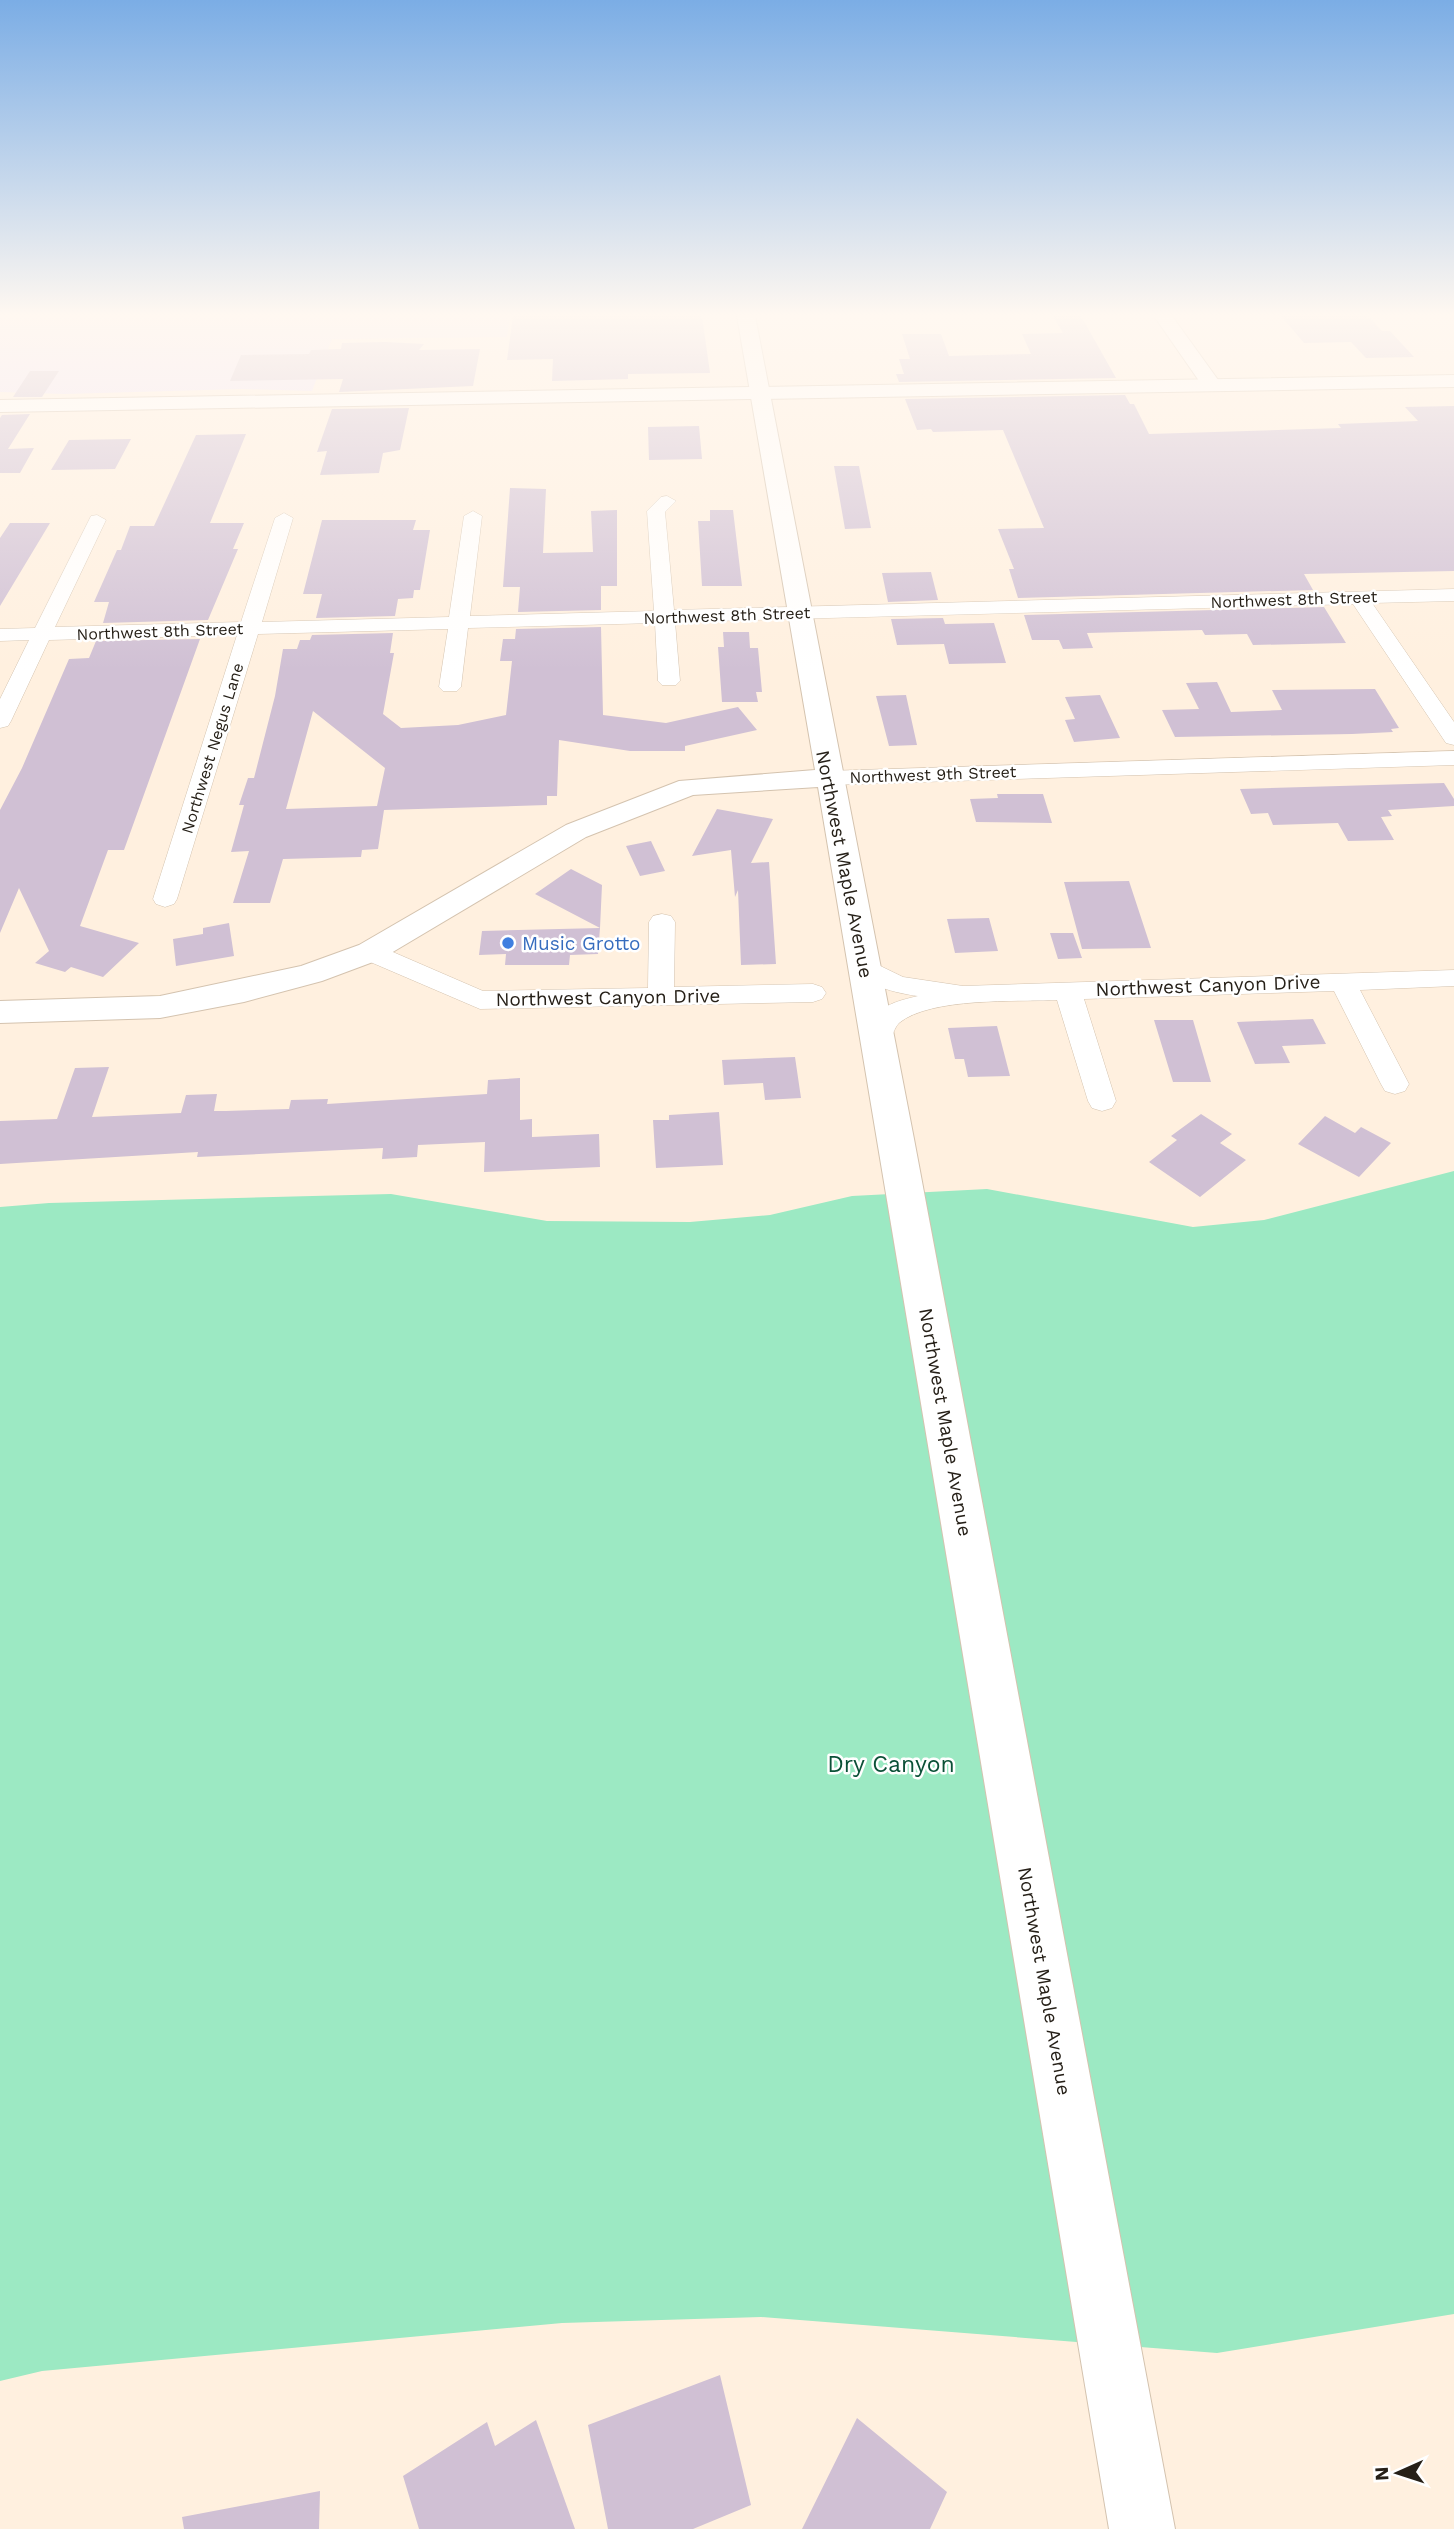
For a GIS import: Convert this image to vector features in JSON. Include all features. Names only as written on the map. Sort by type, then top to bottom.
[{"type":"main road","name":"Northwest Maple Avenue","points":[[767,434],[901,1168],[1142,2529]]},
{"type":"main road","name":"Northwest 9th Street","points":[[370,951],[576,831],[689,787],[828,778]]},
{"type":"main road","points":[[0,1012],[160,1007],[244,991],[311,974],[370,951]]},
{"type":"street","points":[[667,501],[656,511],[669,681]]},
{"type":"street","points":[[450,687],[473,516]]},
{"type":"street","name":"Northwest Negus Lane","points":[[165,899],[284,517]]},
{"type":"street","points":[[0,722],[97,520]]},
{"type":"street","name":"Northwest 8th Street","points":[[0,635],[1454,595]]},
{"type":"street","points":[[1358,597],[1454,738]]},
{"type":"street","name":"Northwest 9th Street","points":[[828,778],[1454,758]]},
{"type":"street","points":[[661,996],[662,922]]},
{"type":"street","name":"Northwest Canyon Drive","points":[[370,951],[480,1000],[813,993]]},
{"type":"street","name":"Northwest Canyon Drive","points":[[864,966],[896,984],[963,995]]},
{"type":"street","name":"Northwest Canyon Drive","points":[[877,1040],[886,1019],[906,1008],[963,995],[1454,978]]},
{"type":"street","points":[[1342,980],[1395,1084]]},
{"type":"street","points":[[1068,991],[1102,1101]]},
{"type":"green space","name":"Dry Canyon","points":[[1454,1171],[1454,2314],[1217,2353],[761,2317],[562,2323],[42,2371],[0,2381],[0,1207],[49,1203],[391,1194],[547,1221],[690,1222],[770,1215],[852,1196],[987,1189],[1193,1227],[1264,1220]]},
{"type":"building","points":[[0,434],[17,434],[8,449],[34,448],[20,473],[0,473]]},
{"type":"building","points":[[246,434],[210,523],[244,523],[233,549],[238,549],[208,620],[103,623],[109,602],[94,602],[117,550],[121,550],[130,526],[154,526],[196,435]]},
{"type":"building","points":[[323,434],[403,434],[400,450],[383,453],[379,473],[320,475],[327,451],[317,452]]},
{"type":"building","points":[[648,434],[700,434],[702,459],[649,460]]},
{"type":"building","points":[[1005,434],[1454,434],[1454,571],[1304,574],[1313,590],[1018,598],[1009,569],[1014,569],[998,529],[1044,528]]},
{"type":"building","points":[[131,439],[115,469],[51,470],[69,440]]},
{"type":"building","points":[[834,466],[859,466],[871,528],[845,529]]},
{"type":"building","points":[[510,488],[546,489],[543,553],[593,552],[591,511],[617,510],[617,586],[601,586],[601,610],[518,612],[520,587],[503,587]]},
{"type":"building","points":[[710,510],[733,510],[742,586],[702,586],[698,521],[710,521]]},
{"type":"building","points":[[322,520],[416,520],[413,530],[430,530],[420,590],[414,590],[413,598],[398,599],[395,616],[316,618],[322,594],[303,594]]},
{"type":"building","points":[[10,523],[50,523],[0,606],[0,538]]},
{"type":"building","points":[[931,572],[938,600],[888,602],[882,573]]},
{"type":"building","points":[[1324,607],[1346,643],[1253,645],[1247,634],[1205,635],[1202,630],[1087,633],[1093,648],[1063,649],[1059,640],[1032,640],[1024,615]]},
{"type":"building","points":[[943,618],[945,624],[994,623],[1006,663],[949,664],[944,644],[897,645],[891,619]]},
{"type":"building","points":[[601,627],[603,715],[666,723],[738,707],[757,730],[685,746],[685,751],[630,751],[559,740],[557,796],[547,796],[547,805],[384,810],[378,849],[362,850],[361,857],[283,859],[270,903],[233,903],[249,851],[231,852],[244,805],[239,805],[248,778],[254,778],[275,696],[283,649],[297,649],[300,640],[310,640],[312,635],[393,633],[390,653],[394,653],[383,714],[401,728],[458,725],[506,715],[512,661],[500,661],[503,639],[515,639],[516,629]],"holes":[[[313,711],[385,768],[377,806],[286,809]]]},
{"type":"building","points":[[723,632],[749,632],[750,648],[758,648],[762,692],[756,692],[758,702],[722,702],[718,647],[724,647]]},
{"type":"building","points":[[200,639],[124,850],[108,850],[80,926],[139,943],[103,977],[71,967],[65,972],[35,963],[49,951],[19,888],[0,933],[0,810],[22,768],[69,659],[89,658],[96,641]]},
{"type":"building","points":[[1217,682],[1231,712],[1282,710],[1272,690],[1375,689],[1399,728],[1391,729],[1393,732],[1352,734],[1175,737],[1162,710],[1199,709],[1186,683]]},
{"type":"building","points":[[906,695],[917,745],[889,746],[876,696]]},
{"type":"building","points":[[1100,695],[1120,738],[1074,742],[1065,720],[1075,719],[1065,697]]},
{"type":"building","points":[[1444,783],[1454,799],[1454,806],[1388,810],[1392,816],[1381,817],[1394,840],[1348,841],[1338,823],[1273,825],[1268,813],[1251,814],[1240,789]]},
{"type":"building","points":[[997,794],[1043,794],[1052,823],[976,822],[970,799],[998,798]]},
{"type":"building","points":[[717,809],[773,819],[751,863],[769,862],[776,964],[741,965],[738,890],[735,897],[731,850],[692,856]]},
{"type":"building","points":[[651,841],[665,871],[640,876],[626,846]]},
{"type":"building","points":[[571,869],[602,885],[600,928],[535,894]]},
{"type":"building","points":[[1129,881],[1151,948],[1082,949],[1064,882]]},
{"type":"building","points":[[989,918],[998,951],[955,953],[947,919]]},
{"type":"building","points":[[229,923],[234,956],[176,966],[173,939],[203,934],[203,928]]},
{"type":"building","points":[[600,928],[598,954],[570,955],[569,965],[505,965],[506,954],[479,955],[482,931]]},
{"type":"building","points":[[1050,933],[1073,933],[1082,958],[1058,959]]},
{"type":"building","points":[[1313,1019],[1326,1044],[1282,1046],[1290,1063],[1255,1064],[1237,1022]]},
{"type":"building","points":[[1154,1020],[1193,1020],[1211,1082],[1173,1082]]},
{"type":"building","points":[[997,1026],[1010,1076],[968,1077],[964,1059],[955,1059],[948,1028]]},
{"type":"building","points":[[795,1057],[801,1098],[765,1100],[763,1083],[724,1085],[722,1060]]},
{"type":"building","points":[[109,1067],[92,1117],[181,1113],[186,1095],[217,1094],[214,1111],[289,1109],[291,1100],[328,1099],[327,1104],[487,1094],[488,1080],[520,1078],[520,1120],[532,1119],[532,1137],[599,1134],[600,1167],[484,1172],[485,1142],[418,1145],[417,1157],[382,1159],[383,1148],[197,1157],[198,1152],[0,1164],[0,1121],[57,1119],[75,1068]]},
{"type":"building","points":[[719,1112],[723,1165],[656,1168],[653,1120],[669,1120],[669,1115]]},
{"type":"building","points":[[1201,1114],[1232,1134],[1220,1143],[1246,1160],[1200,1197],[1149,1162],[1177,1140],[1171,1136]]},
{"type":"building","points":[[1325,1116],[1355,1133],[1361,1127],[1391,1143],[1359,1177],[1298,1144]]},
{"type":"building","points":[[720,2375],[751,2505],[693,2529],[608,2529],[588,2425]]},
{"type":"building","points":[[857,2418],[947,2492],[930,2529],[802,2529]]},
{"type":"building","points":[[536,2420],[575,2529],[419,2529],[403,2476],[487,2422],[495,2446]]},
{"type":"building","points":[[320,2491],[319,2529],[184,2529],[182,2517]]},
{"type":"place","name":"Music Grotto","points":[[508,943]]}]
